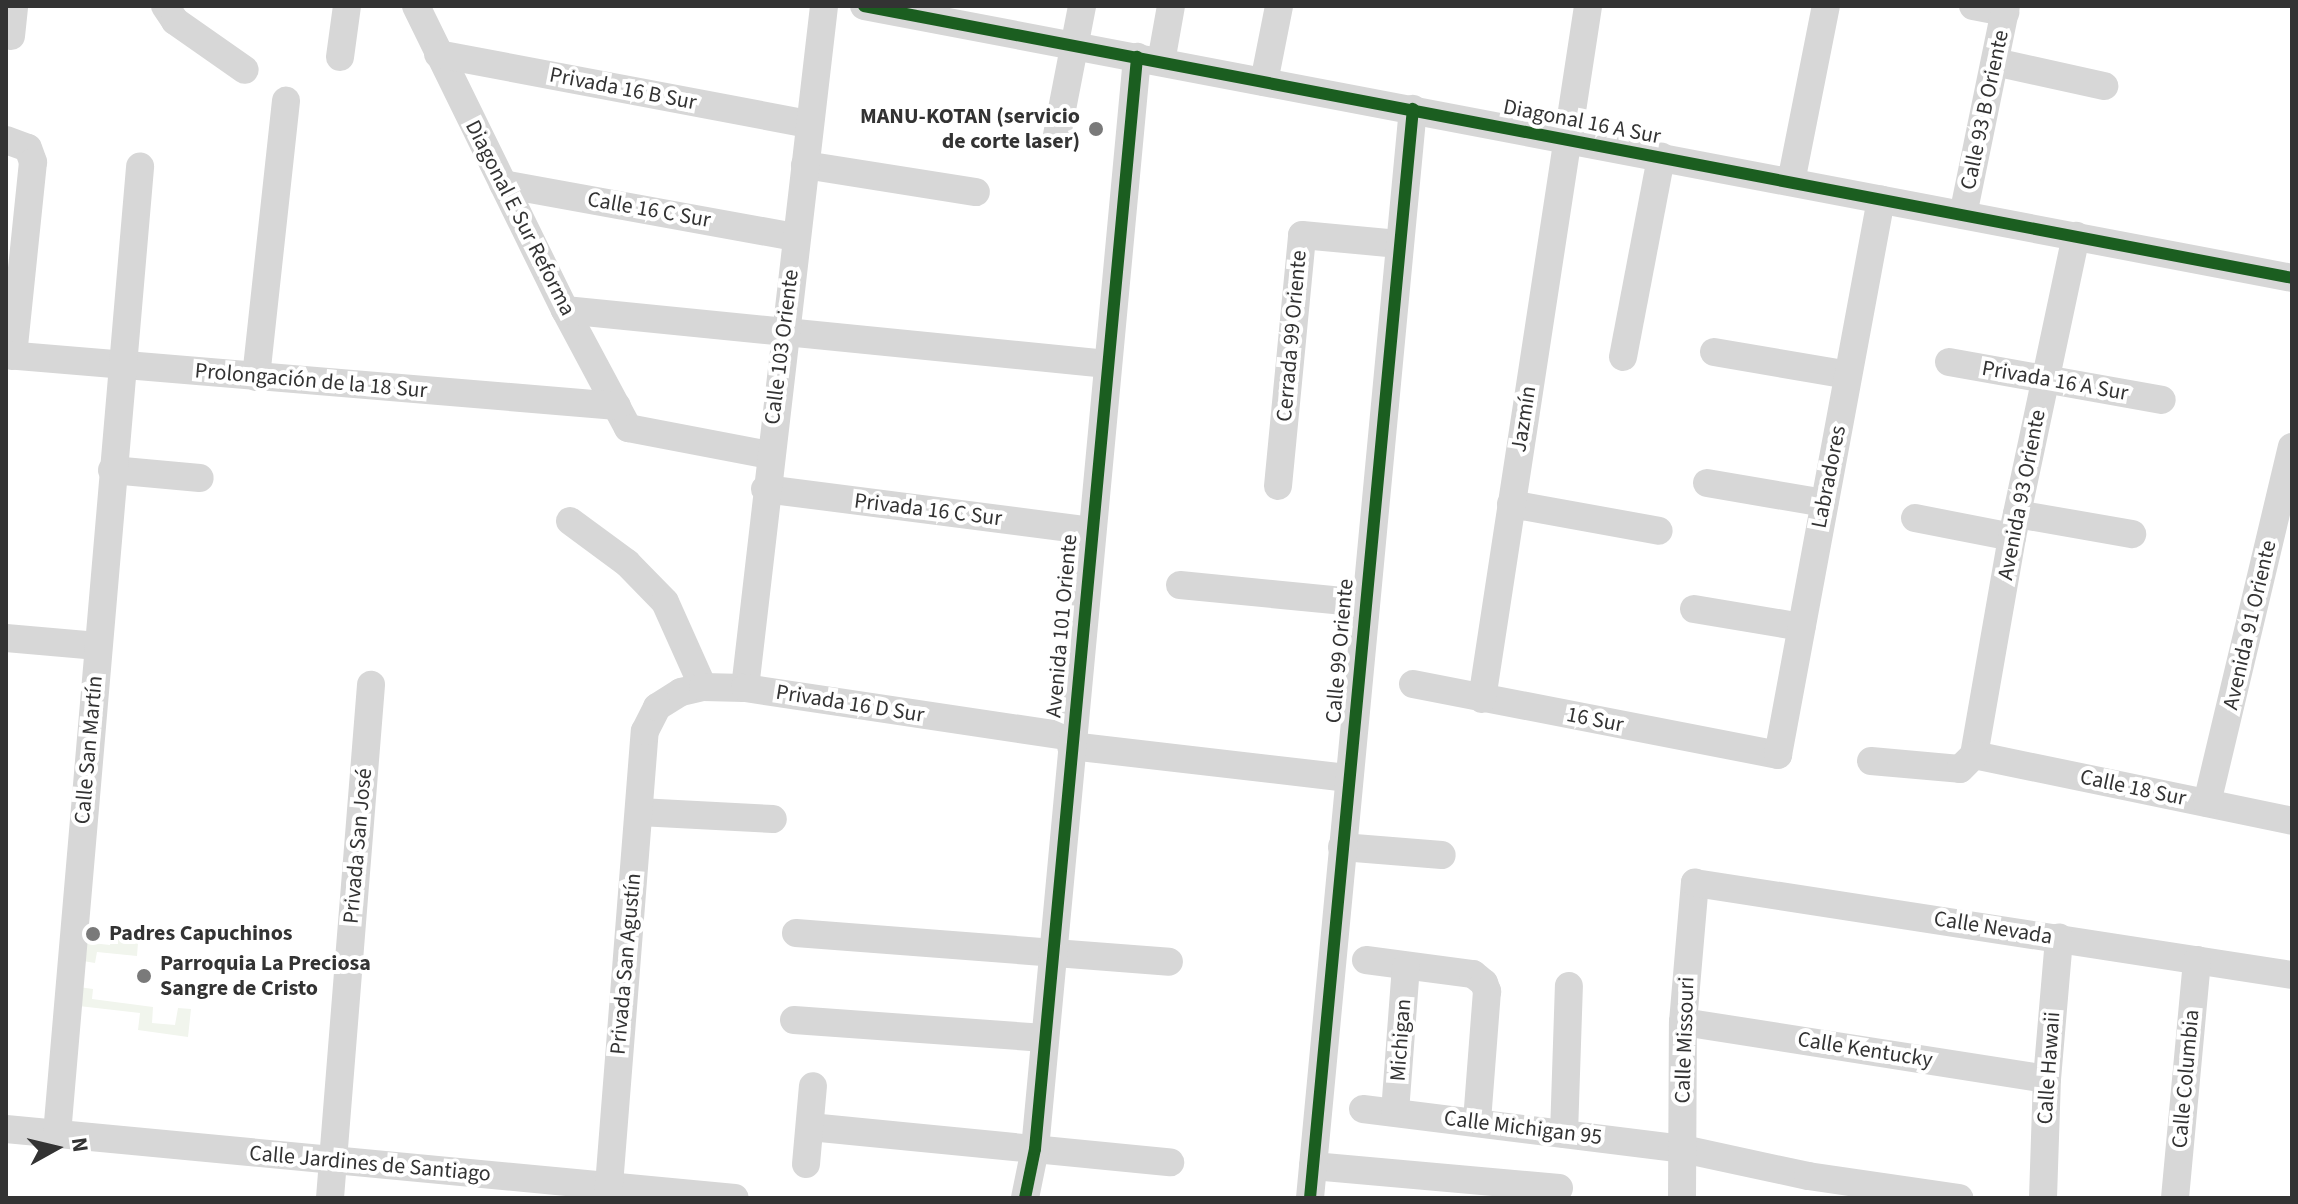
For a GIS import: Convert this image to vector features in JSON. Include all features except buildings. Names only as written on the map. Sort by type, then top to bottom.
[{"type":"street","points":[[11,36],[14,6]]},
{"type":"street","points":[[165,6],[175,21],[245,70]]},
{"type":"street","points":[[340,57],[347,6]]},
{"type":"street","name":"Diagonal E Sur Reforma","points":[[416,6],[565,310],[622,417]]},
{"type":"street","name":"Calle 103 Oriente","points":[[745,688],[765,489],[824,6]]},
{"type":"street","name":"Diagonal 16 A Sur","points":[[864,6],[897,9],[1074,46],[2292,278]]},
{"type":"street","points":[[1057,135],[1082,6]]},
{"type":"street","name":"Avenida 101 Oriente","points":[[1025,1198],[1035,1149],[1107,364],[1149,59],[1171,6]]},
{"type":"street","points":[[1264,82],[1279,6]]},
{"type":"street","name":"Jazmín","points":[[1482,699],[1588,6]]},
{"type":"street","points":[[1791,182],[1826,6]]},
{"type":"street","points":[[1973,6],[2005,9]]},
{"type":"street","name":"Calle 93 B Oriente","points":[[1963,215],[2005,9]]},
{"type":"street","name":"Privada 16 B Sur","points":[[438,54],[809,124]]},
{"type":"street","points":[[1995,62],[2104,86]]},
{"type":"street","points":[[256,377],[286,101]]},
{"type":"street","name":"Calle 99 Oriente","points":[[1310,1198],[1413,109]]},
{"type":"street","points":[[6,140],[28,148],[33,162],[10,355]]},
{"type":"street","points":[[1623,357],[1661,157]]},
{"type":"street","points":[[805,165],[976,192]]},
{"type":"street","name":"Calle San Martín","points":[[57,1134],[140,167]]},
{"type":"street","name":"Calle 16 C Sur","points":[[503,184],[796,237]]},
{"type":"street","name":"Labradores","points":[[1778,755],[1881,199]]},
{"type":"street","name":"Cerrada 99 Oriente","points":[[1278,486],[1302,235],[1399,244]]},
{"type":"street","name":"Avenida 93 Oriente","points":[[1974,755],[2014,526],[2076,236]]},
{"type":"street","points":[[565,310],[1107,364]]},
{"type":"street","points":[[1714,352],[1848,375]]},
{"type":"street","name":"Prolongación de la 18 Sur","points":[[10,355],[256,377],[622,417],[769,455]]},
{"type":"street","name":"Privada 16 A Sur","points":[[1949,362],[2162,400]]},
{"type":"street","name":"Avenida 91 Oriente","points":[[2207,803],[2292,447]]},
{"type":"street","points":[[112,470],[200,478]]},
{"type":"street","points":[[1707,483],[1824,503]]},
{"type":"street","name":"Privada 16 C Sur","points":[[765,489],[1091,531]]},
{"type":"street","points":[[1511,504],[1659,531]]},
{"type":"street","points":[[1915,518],[2132,534]]},
{"type":"street","points":[[570,521],[627,563],[665,602],[703,687]]},
{"type":"street","points":[[1180,585],[1365,603]]},
{"type":"street","points":[[1694,609],[1801,627]]},
{"type":"street","points":[[6,638],[98,646]]},
{"type":"street","name":"16 Sur","points":[[1413,684],[1778,755]]},
{"type":"street","name":"Privada San José","points":[[330,1198],[371,685]]},
{"type":"street","name":"Privada 16 D Sur","points":[[645,731],[657,707],[681,692],[703,687],[745,688],[1072,742],[1348,778]]},
{"type":"street","name":"Privada San Agustín","points":[[608,1192],[645,731]]},
{"type":"street","points":[[1871,761],[1960,769],[1974,755]]},
{"type":"street","name":"Calle 18 Sur","points":[[1974,755],[2292,821]]},
{"type":"street","points":[[639,812],[773,819]]},
{"type":"street","points":[[1342,847],[1442,855]]},
{"type":"street","name":"Calle Nevada","points":[[1695,883],[2292,975]]},
{"type":"street","name":"Calle Missouri","points":[[1682,1198],[1683,1022],[1695,883]]},
{"type":"street","points":[[796,933],[1169,962]]},
{"type":"street","name":"Calle Hawaii","points":[[2043,1198],[2047,1079],[2059,938]]},
{"type":"street","points":[[1366,960],[1473,974],[1484,983],[1487,991],[1477,1122]]},
{"type":"street","name":"Calle Columbia","points":[[2175,1198],[2197,960]]},
{"type":"street","name":"Michigan","points":[[1395,1112],[1406,967]]},
{"type":"street","points":[[1564,1134],[1569,986]]},
{"type":"street","points":[[794,1020],[1044,1038]]},
{"type":"street","name":"Calle Kentucky","points":[[1683,1022],[2047,1079]]},
{"type":"street","points":[[806,1164],[813,1086]]},
{"type":"street","name":"Calle Michigan 95","points":[[1363,1109],[1683,1149],[1807,1187],[1959,1198]]},
{"type":"street","points":[[810,1127],[1170,1162]]},
{"type":"street","name":"Calle Jardines de Santiago","points":[[6,1129],[608,1192],[735,1198]]},
{"type":"street","points":[[1313,1166],[1559,1188]]},
{"type":"shaded area","points":[[112,928],[139,930],[137,956],[97,952],[95,963],[71,959],[74,941],[110,945]]},
{"type":"shaded area","points":[[72,986],[93,989],[92,999],[153,1007],[152,1023],[175,1025],[178,1008],[191,1009],[188,1037],[138,1030],[140,1013],[70,1005]]},
{"type":"cycle path","points":[[864,6],[2292,278]]},
{"type":"cycle path","points":[[1025,1198],[1035,1149],[1137,57]]},
{"type":"cycle path","points":[[1310,1198],[1413,109]]},
{"type":"place","name":"MANU-KOTAN (servicio de corte laser)","points":[[1096,129]]},
{"type":"place","name":"Padres Capuchinos","points":[[93,934]]},
{"type":"place","name":"Parroquia La Preciosa Sangre de Cristo","points":[[144,976]]}]
